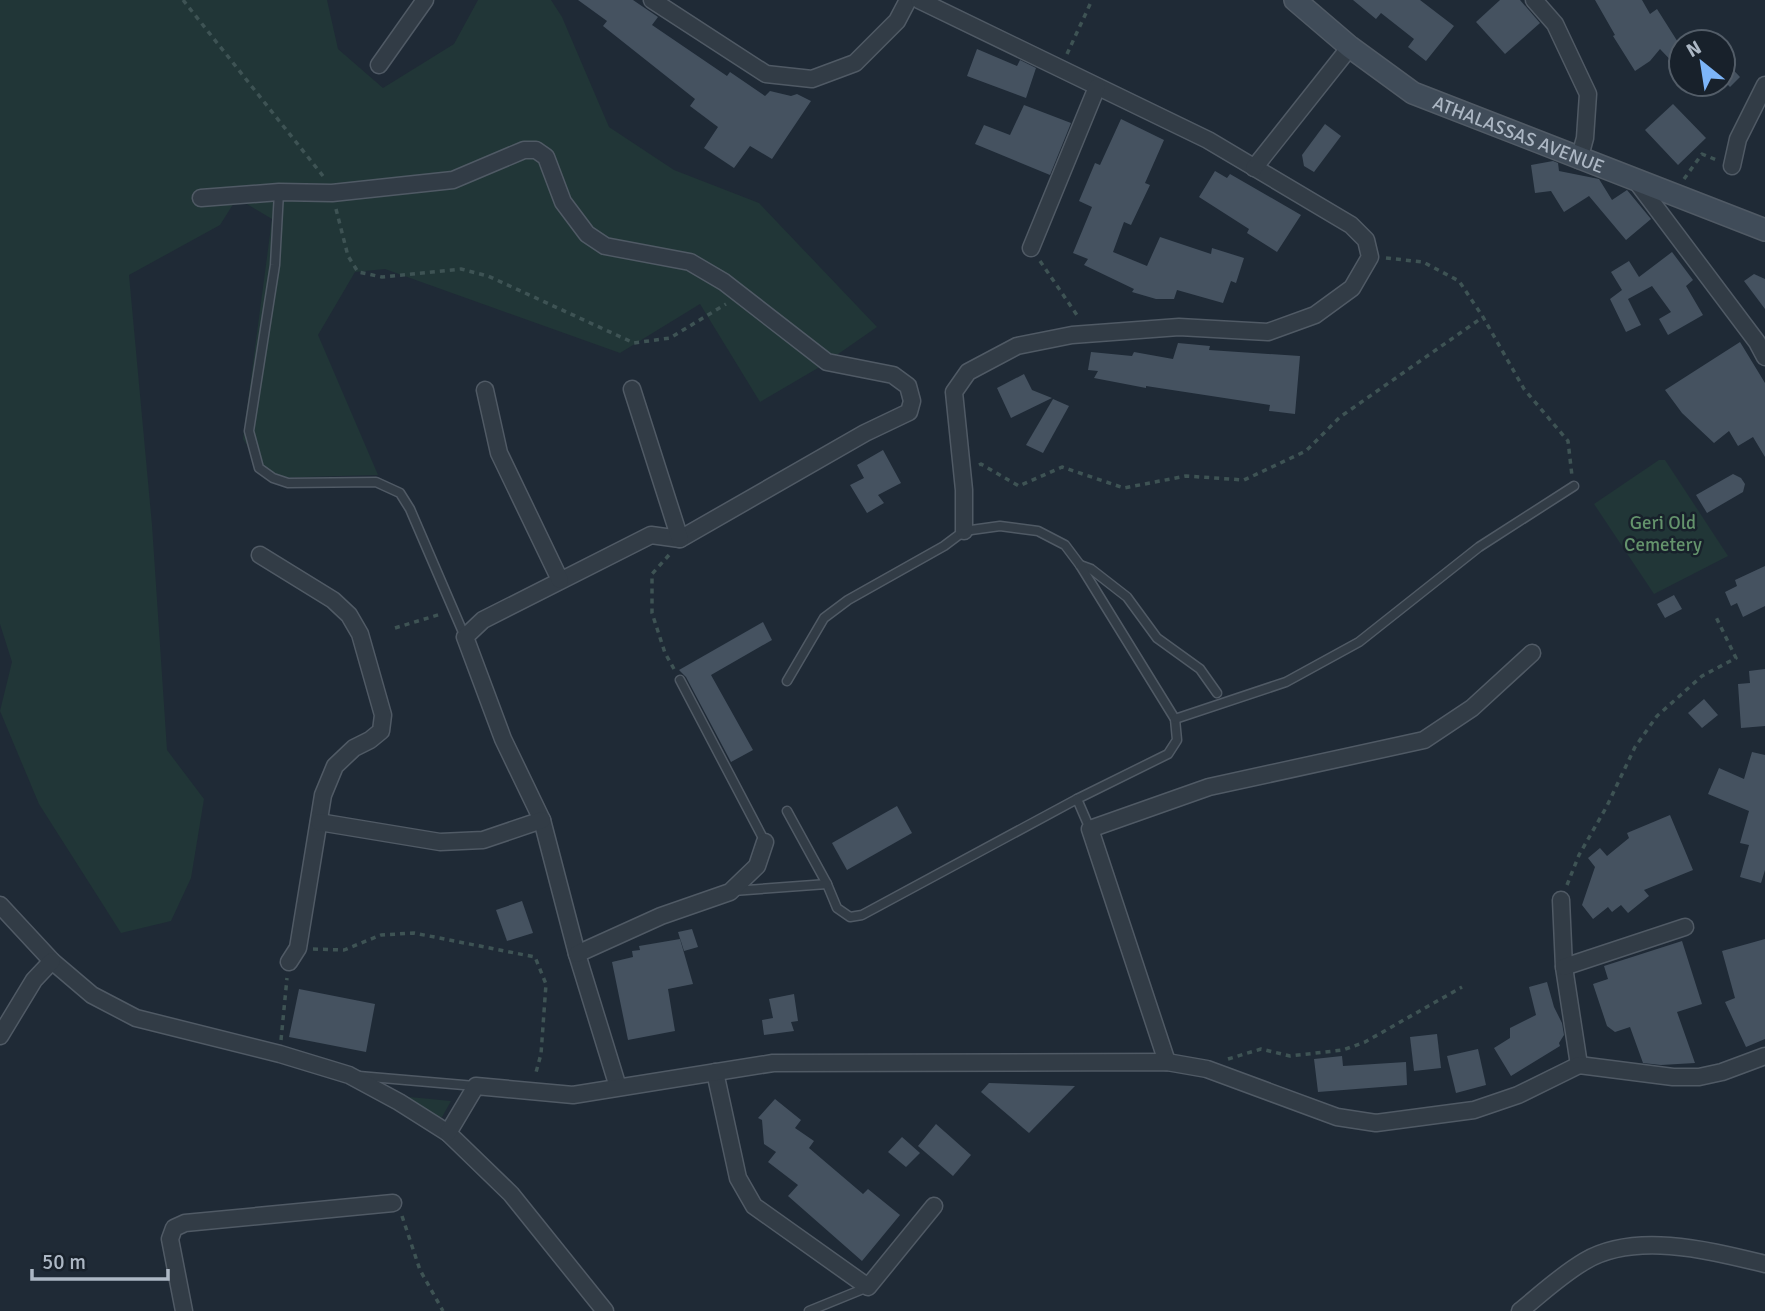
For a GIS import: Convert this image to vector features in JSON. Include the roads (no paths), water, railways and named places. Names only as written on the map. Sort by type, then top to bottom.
[{"type":"main road","name":"ATHALASSAS AVENUE","points":[[1295,0],[1350,47],[1413,93],[1579,160],[1765,230]]},
{"type":"street","points":[[379,65],[425,0]]},
{"type":"street","points":[[652,0],[766,74],[813,79],[855,63],[897,21],[908,0]]},
{"type":"street","points":[[675,15],[684,0]]},
{"type":"street","points":[[919,0],[1208,140],[1351,225],[1366,240],[1370,257],[1352,288],[1315,315],[1268,332],[1179,327],[1090,334],[1017,346],[968,372],[954,392],[964,531]]},
{"type":"street","points":[[1534,0],[1555,24],[1588,94],[1586,138],[1579,160]]},
{"type":"street","points":[[1254,168],[1350,47]]},
{"type":"street","points":[[1732,166],[1738,139],[1765,85]]},
{"type":"street","points":[[1031,248],[1097,87]]},
{"type":"street","points":[[201,198],[279,192],[332,193],[453,180],[524,150],[536,150],[546,157],[563,202],[587,233],[605,246],[690,262],[741,295],[827,362],[893,375],[908,386],[912,401],[909,412],[865,432],[680,539],[651,535],[483,620],[464,637],[503,738],[542,820],[577,954],[618,1087]]},
{"type":"street","points":[[1636,181],[1757,342],[1765,358]]},
{"type":"street","points":[[632,389],[680,539]]},
{"type":"street","points":[[485,390],[499,453],[560,580]]},
{"type":"street","points":[[260,555],[333,600],[349,615],[360,634],[383,715],[381,731],[354,748],[335,766],[323,795],[293,955]]},
{"type":"street","points":[[1167,1062],[1090,829],[1209,787],[1424,740],[1472,708],[1532,653]]},
{"type":"street","points":[[318,822],[440,842],[483,840],[542,820]]},
{"type":"street","points":[[577,954],[661,916],[730,892],[757,866],[765,842]]},
{"type":"street","points":[[1562,900],[1564,967],[1579,1065]]},
{"type":"street","points":[[0,905],[52,961],[92,995],[136,1018],[280,1054],[349,1075],[448,1133],[511,1194],[605,1311]]},
{"type":"street","points":[[1564,967],[1685,927]]},
{"type":"street","points":[[0,1036],[34,980],[52,961]]},
{"type":"street","points":[[448,1133],[476,1086],[573,1095],[773,1063],[1167,1062],[1207,1069],[1337,1117],[1376,1123],[1474,1110],[1518,1096],[1579,1065],[1673,1077],[1699,1077],[1722,1072],[1765,1056]]},
{"type":"street","points":[[715,1072],[737,1178],[754,1206],[868,1287],[934,1206]]},
{"type":"street","points":[[184,1311],[170,1239],[174,1228],[185,1223],[393,1203]]},
{"type":"street","points":[[1520,1311],[1586,1261],[1621,1247],[1651,1245],[1719,1253],[1765,1264]]},
{"type":"lane","points":[[279,192],[275,265],[249,431],[260,468],[272,478],[288,483],[376,482],[400,493],[410,509],[464,637]]},
{"type":"lane","points":[[1175,719],[1286,682],[1359,642],[1479,547],[1574,486]]},
{"type":"lane","points":[[787,681],[824,618],[848,600],[944,546],[964,531],[1000,526],[1038,531],[1065,545],[1080,565],[1175,719],[1177,740],[1168,754],[1077,799],[862,915],[850,917],[837,908],[827,884],[787,811]]},
{"type":"lane","points":[[1080,565],[1091,569],[1128,597],[1157,638],[1200,668],[1217,693]]},
{"type":"lane","points":[[680,680],[765,842]]},
{"type":"lane","points":[[1077,799],[1090,829]]},
{"type":"lane","points":[[730,892],[827,884]]},
{"type":"lane","points":[[349,1075],[476,1086]]},
{"type":"lane","points":[[809,1311],[868,1287]]},
{"type":"park label","name":"Geri Old Cemetery","points":[[1663,533]]}]
